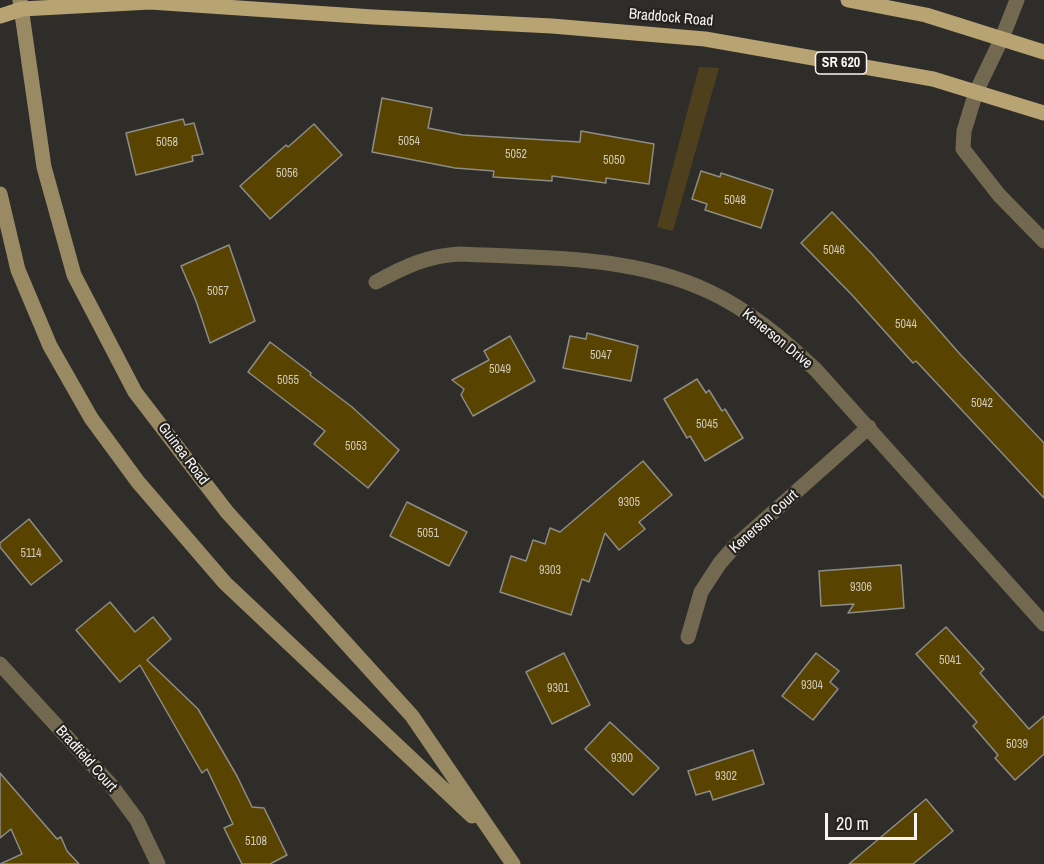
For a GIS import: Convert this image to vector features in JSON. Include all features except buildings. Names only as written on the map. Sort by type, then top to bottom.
[{"type":"main road","points":[[848,0],[926,15],[1044,52]]},
{"type":"main road","name":"Braddock Road","points":[[0,16],[21,5],[150,2],[552,26],[705,39],[933,79],[1044,113]]},
{"type":"main road","name":"Guinea Road","points":[[21,5],[44,167],[74,274],[135,392],[227,512],[412,716],[513,864]]},
{"type":"main road","name":"Guinea Road","points":[[0,194],[18,270],[50,346],[91,418],[138,482],[225,583],[492,835]]},
{"type":"street","points":[[1017,0],[976,92],[964,131],[963,149],[999,195],[1044,241]]},
{"type":"street","name":"Kenerson Drive","points":[[375,282],[409,264],[442,255],[459,254],[592,261],[624,265],[656,273],[708,291],[759,321],[788,343],[816,369],[1044,624]]},
{"type":"street","name":"Kenerson Court","points":[[688,636],[701,592],[720,563],[734,547],[869,427]]},
{"type":"street","name":"Bradfield Court","points":[[0,664],[111,785],[137,820],[158,864]]},
{"type":"shaded area","points":[[699,67],[719,68],[673,231],[657,227]]}]
